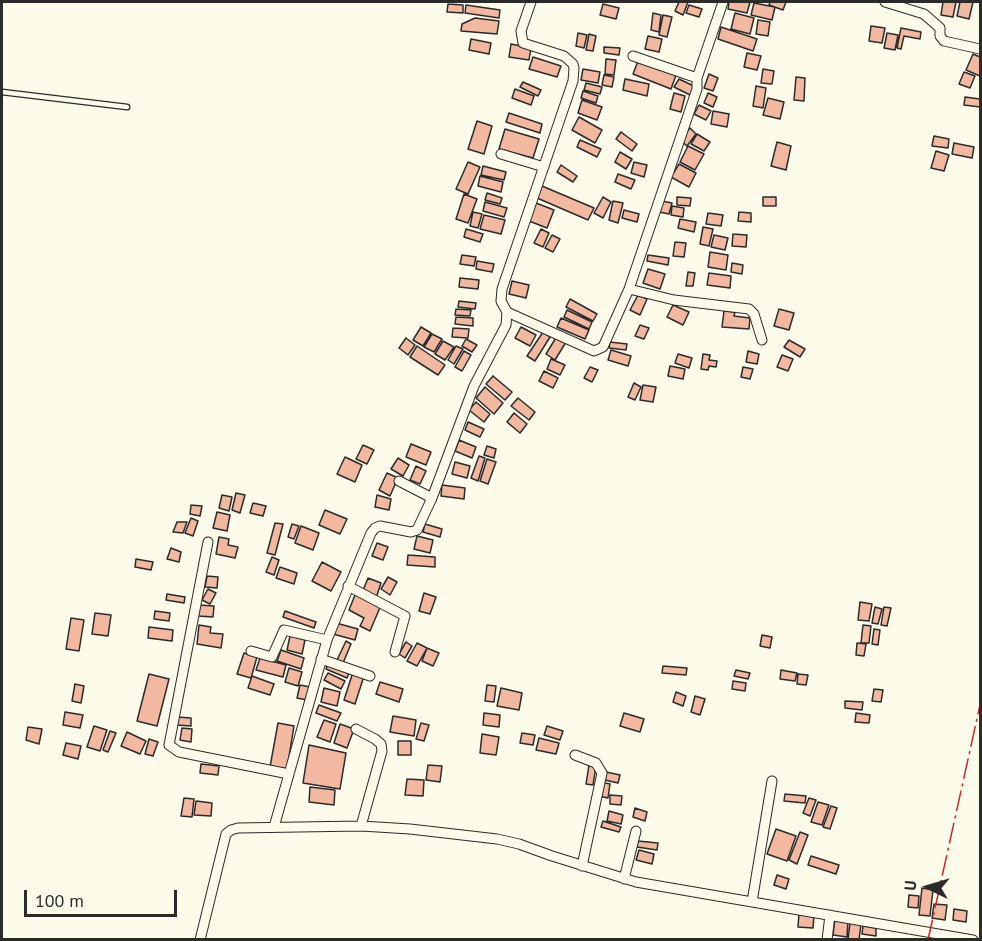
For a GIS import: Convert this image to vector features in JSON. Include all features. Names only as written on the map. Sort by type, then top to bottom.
[{"type":"street","points":[[531,2],[521,31],[523,43],[564,56],[573,63],[573,81],[502,289],[501,301],[507,312],[594,351],[603,347],[629,289],[697,89],[697,78],[723,2]]},
{"type":"street","points":[[885,2],[924,14],[940,28],[940,36],[944,41],[981,50]]},
{"type":"street","points":[[633,56],[697,78]]},
{"type":"street","points":[[501,153],[544,167]]},
{"type":"street","points":[[629,289],[674,300],[749,309],[754,314],[762,340]]},
{"type":"street","points":[[274,827],[327,640],[371,533],[380,526],[415,532],[432,498],[474,386],[504,331],[507,312]]},
{"type":"street","points":[[399,481],[432,498]]},
{"type":"street","points":[[208,542],[169,745],[179,752],[289,774]]},
{"type":"street","points":[[348,586],[405,616],[394,652]]},
{"type":"street","points":[[250,651],[272,657],[284,630],[327,640]]},
{"type":"street","points":[[321,659],[370,676]]},
{"type":"street","points":[[356,729],[381,744],[382,751],[361,826]]},
{"type":"street","points":[[575,755],[596,763],[602,773],[582,866]]},
{"type":"street","points":[[752,902],[772,781]]},
{"type":"street","points":[[200,939],[226,834],[238,828],[361,826],[497,839],[519,844],[624,879],[935,936],[973,939]]},
{"type":"street","points":[[624,879],[636,831]]},
{"type":"street","points":[[827,939],[830,915]]},
{"type":"lane","points":[[2,92],[127,107]]},
{"type":"building","points":[[679,2],[688,2],[683,15],[675,11]]},
{"type":"building","points":[[729,2],[750,2],[747,13],[728,9]]},
{"type":"building","points":[[770,2],[786,2],[783,10],[769,5]]},
{"type":"building","points":[[943,2],[956,2],[953,17],[941,15]]},
{"type":"building","points":[[960,2],[973,2],[969,19],[957,16]]},
{"type":"building","points":[[754,3],[775,7],[772,20],[751,15]]},
{"type":"building","points":[[448,4],[463,5],[463,13],[447,12]]},
{"type":"building","points":[[603,4],[619,8],[616,19],[600,15]]},
{"type":"building","points":[[466,5],[500,10],[499,18],[465,13]]},
{"type":"building","points":[[689,5],[702,9],[699,17],[686,13]]},
{"type":"building","points":[[653,13],[661,15],[659,32],[651,30]]},
{"type":"building","points":[[735,13],[754,18],[750,34],[731,29]]},
{"type":"building","points":[[663,15],[672,17],[667,37],[659,35]]},
{"type":"building","points":[[475,18],[499,21],[497,34],[461,31],[462,24]]},
{"type":"building","points":[[758,20],[770,22],[768,36],[756,34]]},
{"type":"building","points":[[871,26],[885,28],[882,43],[869,41]]},
{"type":"building","points":[[721,27],[757,39],[753,51],[718,39]]},
{"type":"building","points":[[901,28],[921,32],[920,39],[904,36],[901,49],[897,48]]},
{"type":"building","points":[[578,33],[587,35],[584,48],[576,46]]},
{"type":"building","points":[[887,33],[898,35],[895,50],[884,48]]},
{"type":"building","points":[[589,34],[596,36],[593,51],[586,50]]},
{"type":"building","points":[[648,36],[662,39],[659,52],[645,49]]},
{"type":"building","points":[[471,39],[491,43],[489,54],[469,50]]},
{"type":"building","points":[[511,44],[531,48],[529,60],[509,57]]},
{"type":"building","points":[[604,47],[620,48],[619,55],[604,53]]},
{"type":"building","points":[[747,53],[761,56],[757,70],[744,67]]},
{"type":"building","points":[[973,54],[980,57],[980,76],[966,70]]},
{"type":"building","points":[[533,57],[561,66],[557,77],[529,69]]},
{"type":"building","points":[[606,59],[616,60],[614,75],[605,74]]},
{"type":"building","points":[[638,61],[676,75],[671,89],[633,74]]},
{"type":"building","points":[[583,69],[600,72],[598,83],[581,80]]},
{"type":"building","points":[[763,69],[774,71],[772,84],[761,83]]},
{"type":"building","points":[[964,72],[975,76],[970,88],[959,84]]},
{"type":"building","points":[[709,74],[718,78],[713,91],[704,88]]},
{"type":"building","points":[[604,75],[614,77],[612,87],[602,85]]},
{"type":"building","points":[[796,77],[805,78],[804,101],[794,100]]},
{"type":"building","points":[[625,79],[649,84],[647,96],[623,90]]},
{"type":"building","points":[[679,79],[696,87],[692,96],[674,87]]},
{"type":"building","points":[[523,82],[541,90],[538,96],[520,87]]},
{"type":"building","points":[[586,83],[602,87],[600,94],[584,90]]},
{"type":"building","points":[[756,86],[766,88],[763,108],[753,106]]},
{"type":"building","points":[[515,89],[534,96],[531,105],[512,98]]},
{"type":"building","points":[[583,91],[598,96],[596,103],[581,98]]},
{"type":"building","points":[[674,93],[685,96],[681,112],[670,109]]},
{"type":"building","points":[[708,93],[717,97],[713,107],[704,103]]},
{"type":"building","points":[[965,97],[980,99],[980,107],[964,105]]},
{"type":"building","points":[[768,98],[784,102],[780,119],[763,115]]},
{"type":"building","points":[[582,100],[602,107],[597,120],[578,113]]},
{"type":"building","points":[[699,105],[711,111],[706,120],[694,114]]},
{"type":"building","points":[[713,111],[729,114],[727,127],[711,124]]},
{"type":"building","points":[[509,113],[542,124],[540,133],[506,122]]},
{"type":"building","points":[[579,117],[602,130],[595,143],[572,130]]},
{"type":"building","points":[[477,121],[492,126],[484,154],[468,149]]},
{"type":"building","points":[[690,128],[696,134],[687,146],[680,140]]},
{"type":"building","points":[[505,129],[539,139],[533,158],[499,149]]},
{"type":"building","points":[[621,132],[637,144],[632,151],[616,139]]},
{"type":"building","points":[[697,134],[710,142],[704,151],[691,144]]},
{"type":"building","points":[[934,136],[949,139],[948,148],[932,146]]},
{"type":"building","points":[[580,140],[601,149],[597,157],[577,147]]},
{"type":"building","points":[[777,142],[791,146],[786,170],[771,166]]},
{"type":"building","points":[[954,143],[974,147],[972,158],[952,154]]},
{"type":"building","points":[[688,146],[704,154],[695,170],[680,162]]},
{"type":"building","points":[[936,151],[949,155],[944,171],[931,168]]},
{"type":"building","points":[[620,152],[632,159],[626,169],[615,162]]},
{"type":"building","points":[[468,162],[480,167],[468,194],[456,189]]},
{"type":"building","points":[[634,162],[647,165],[644,177],[631,173]]},
{"type":"building","points":[[679,164],[696,173],[689,187],[671,177]]},
{"type":"building","points":[[561,165],[577,176],[573,182],[557,172]]},
{"type":"building","points":[[483,166],[506,172],[504,180],[481,175]]},
{"type":"building","points":[[618,174],[635,180],[631,189],[615,182]]},
{"type":"building","points":[[480,176],[503,182],[501,192],[478,186]]},
{"type":"building","points":[[542,186],[594,208],[588,220],[537,198]]},
{"type":"building","points":[[487,193],[502,198],[500,204],[485,200]]},
{"type":"building","points":[[464,194],[477,199],[468,223],[456,219]]},
{"type":"building","points":[[603,197],[611,202],[603,218],[594,213]]},
{"type":"building","points":[[677,197],[691,198],[690,206],[677,205]]},
{"type":"building","points":[[763,197],[776,197],[776,206],[763,206]]},
{"type":"building","points":[[613,201],[623,203],[618,223],[609,220]]},
{"type":"building","points":[[662,201],[672,203],[669,214],[659,212]]},
{"type":"building","points":[[485,202],[507,208],[504,217],[483,211]]},
{"type":"building","points":[[536,203],[554,210],[547,228],[529,221]]},
{"type":"building","points":[[672,206],[684,208],[683,217],[671,215]]},
{"type":"building","points":[[624,210],[639,214],[637,222],[622,218]]},
{"type":"building","points":[[473,212],[482,214],[478,228],[470,226]]},
{"type":"building","points":[[739,212],[751,213],[751,222],[738,221]]},
{"type":"building","points":[[708,213],[723,215],[721,226],[706,224]]},
{"type":"building","points":[[484,215],[505,220],[501,234],[480,229]]},
{"type":"building","points":[[680,219],[696,222],[694,232],[678,228]]},
{"type":"building","points":[[703,227],[713,229],[709,246],[700,244]]},
{"type":"building","points":[[466,229],[483,234],[480,242],[464,237]]},
{"type":"building","points":[[541,229],[549,233],[543,247],[534,243]]},
{"type":"building","points":[[733,234],[747,235],[746,247],[732,246]]},
{"type":"building","points":[[552,235],[560,239],[553,252],[545,248]]},
{"type":"building","points":[[714,235],[728,238],[725,250],[711,247]]},
{"type":"building","points":[[675,242],[686,243],[684,257],[673,256]]},
{"type":"building","points":[[710,252],[728,255],[726,270],[708,267]]},
{"type":"building","points":[[462,255],[476,257],[474,266],[460,264]]},
{"type":"building","points":[[648,255],[669,258],[668,265],[647,261]]},
{"type":"building","points":[[477,261],[494,264],[492,272],[476,269]]},
{"type":"building","points":[[732,263],[743,265],[742,274],[731,272]]},
{"type":"building","points":[[648,269],[665,274],[660,289],[643,283]]},
{"type":"building","points":[[688,272],[695,273],[693,286],[686,286]]},
{"type":"building","points":[[709,273],[731,276],[730,288],[707,285]]},
{"type":"building","points":[[460,278],[479,280],[478,289],[459,287]]},
{"type":"building","points":[[512,281],[529,285],[526,298],[509,294]]},
{"type":"building","points":[[638,295],[647,299],[640,315],[630,310]]},
{"type":"building","points":[[570,299],[597,314],[593,321],[566,307]]},
{"type":"building","points":[[459,301],[476,303],[475,309],[458,307]]},
{"type":"building","points":[[673,305],[689,312],[683,325],[667,317]]},
{"type":"building","points":[[456,309],[471,310],[470,316],[455,315]]},
{"type":"building","points":[[779,309],[794,313],[789,330],[774,326]]},
{"type":"building","points":[[567,310],[592,322],[589,329],[564,317]]},
{"type":"building","points":[[724,311],[735,312],[734,316],[750,318],[749,329],[722,327]]},
{"type":"building","points":[[456,317],[473,318],[473,326],[455,324]]},
{"type":"building","points":[[561,318],[589,330],[585,339],[557,327]]},
{"type":"building","points":[[640,325],[649,328],[644,339],[635,336]]},
{"type":"building","points":[[421,327],[431,333],[423,346],[413,340]]},
{"type":"building","points":[[521,327],[536,335],[530,346],[515,338]]},
{"type":"building","points":[[453,328],[469,329],[468,338],[452,337]]},
{"type":"building","points":[[543,332],[550,337],[535,361],[527,356]]},
{"type":"building","points":[[432,334],[442,339],[434,352],[424,347]]},
{"type":"building","points":[[557,336],[566,342],[555,360],[546,354]]},
{"type":"building","points":[[406,338],[415,345],[408,355],[399,348]]},
{"type":"building","points":[[466,339],[477,345],[472,352],[462,346]]},
{"type":"building","points":[[789,340],[805,349],[800,357],[784,347]]},
{"type":"building","points":[[443,341],[454,347],[445,360],[435,354]]},
{"type":"building","points":[[610,342],[627,344],[626,350],[609,348]]},
{"type":"building","points":[[417,346],[445,365],[438,375],[410,357]]},
{"type":"building","points":[[456,346],[463,349],[454,364],[448,360]]},
{"type":"building","points":[[611,350],[631,356],[628,366],[608,360]]},
{"type":"building","points":[[464,351],[471,355],[462,371],[455,367]]},
{"type":"building","points":[[748,351],[759,354],[757,364],[746,362]]},
{"type":"building","points":[[678,354],[692,358],[689,368],[675,363]]},
{"type":"building","points":[[703,354],[710,355],[709,360],[717,361],[716,367],[709,366],[708,370],[701,369]]},
{"type":"building","points":[[782,355],[793,359],[788,371],[777,367]]},
{"type":"building","points":[[551,359],[565,365],[560,375],[547,369]]},
{"type":"building","points":[[670,366],[685,369],[683,379],[668,376]]},
{"type":"building","points":[[590,367],[598,370],[592,382],[584,378]]},
{"type":"building","points":[[743,367],[753,369],[750,379],[741,377]]},
{"type":"building","points":[[544,371],[558,378],[553,388],[539,381]]},
{"type":"building","points":[[493,376],[512,392],[505,400],[486,384]]},
{"type":"building","points":[[634,383],[641,387],[635,400],[628,397]]},
{"type":"building","points":[[643,385],[656,387],[653,402],[640,400]]},
{"type":"building","points":[[485,387],[503,403],[494,414],[476,398]]},
{"type":"building","points":[[518,398],[535,412],[529,420],[511,406]]},
{"type":"building","points":[[476,402],[490,414],[484,422],[469,410]]},
{"type":"building","points":[[514,413],[527,424],[520,433],[507,422]]},
{"type":"building","points":[[468,422],[484,429],[480,437],[465,430]]},
{"type":"building","points":[[459,440],[476,447],[472,458],[455,451]]},
{"type":"building","points":[[411,444],[431,452],[426,465],[406,457]]},
{"type":"building","points":[[363,445],[374,450],[367,464],[356,459]]},
{"type":"building","points":[[487,446],[496,449],[494,458],[484,455]]},
{"type":"building","points":[[479,456],[485,458],[478,481],[471,478]]},
{"type":"building","points":[[345,457],[362,465],[355,482],[337,474]]},
{"type":"building","points":[[398,458],[409,465],[403,476],[391,469]]},
{"type":"building","points":[[487,459],[496,462],[488,484],[480,481]]},
{"type":"building","points":[[455,462],[470,466],[467,478],[452,474]]},
{"type":"building","points":[[416,466],[426,471],[420,484],[410,480]]},
{"type":"building","points":[[387,473],[398,478],[390,496],[379,490]]},
{"type":"building","points":[[442,485],[465,488],[464,499],[441,496]]},
{"type":"building","points":[[236,493],[245,495],[240,513],[232,510]]},
{"type":"building","points":[[222,495],[232,497],[229,511],[219,508]]},
{"type":"building","points":[[377,495],[391,499],[389,510],[375,507]]},
{"type":"building","points":[[253,503],[266,506],[263,516],[250,513]]},
{"type":"building","points":[[191,505],[202,506],[200,516],[190,514]]},
{"type":"building","points":[[325,510],[347,519],[340,534],[319,525]]},
{"type":"building","points":[[217,512],[230,515],[227,531],[213,528]]},
{"type":"building","points":[[191,518],[198,521],[193,536],[185,533]]},
{"type":"building","points":[[177,522],[187,522],[183,533],[173,532]]},
{"type":"building","points":[[275,523],[283,524],[275,555],[267,553]]},
{"type":"building","points":[[292,524],[299,526],[294,539],[288,537]]},
{"type":"building","points":[[425,524],[442,529],[440,537],[423,532]]},
{"type":"building","points":[[301,526],[319,533],[313,550],[295,543]]},
{"type":"building","points":[[417,536],[433,540],[430,553],[414,549]]},
{"type":"building","points":[[219,537],[229,539],[228,545],[238,547],[235,558],[216,554]]},
{"type":"building","points":[[377,543],[388,547],[383,560],[372,556]]},
{"type":"building","points":[[171,548],[181,552],[179,562],[167,559]]},
{"type":"building","points":[[408,555],[435,557],[435,567],[407,565]]},
{"type":"building","points":[[272,557],[279,560],[274,575],[266,572]]},
{"type":"building","points":[[136,559],[153,562],[151,570],[135,567]]},
{"type":"building","points":[[322,562],[341,572],[331,591],[312,581]]},
{"type":"building","points":[[280,567],[297,573],[294,584],[276,578]]},
{"type":"building","points":[[207,576],[218,577],[217,588],[205,587]]},
{"type":"building","points":[[388,577],[397,582],[390,595],[381,589]]},
{"type":"building","points":[[368,578],[381,583],[376,598],[362,593]]},
{"type":"building","points":[[208,589],[216,593],[210,604],[202,600]]},
{"type":"building","points":[[424,593],[436,597],[430,614],[419,611]]},
{"type":"building","points":[[167,594],[185,597],[184,603],[166,600]]},
{"type":"building","points":[[355,595],[381,605],[370,631],[360,626],[364,618],[349,610]]},
{"type":"building","points":[[860,602],[872,604],[869,621],[858,620]]},
{"type":"building","points":[[199,605],[214,606],[213,617],[198,616]]},
{"type":"building","points":[[875,607],[882,609],[878,624],[872,623]]},
{"type":"building","points":[[884,607],[891,608],[887,626],[881,625]]},
{"type":"building","points":[[155,611],[170,613],[169,621],[154,619]]},
{"type":"building","points":[[285,611],[316,622],[314,628],[283,617]]},
{"type":"building","points":[[95,613],[111,615],[108,636],[92,634]]},
{"type":"building","points":[[71,618],[84,620],[79,651],[66,649]]},
{"type":"building","points":[[336,623],[358,629],[355,640],[333,634]]},
{"type":"building","points":[[199,625],[211,627],[210,633],[223,634],[221,648],[197,644]]},
{"type":"building","points":[[863,625],[871,626],[869,643],[861,643]]},
{"type":"building","points":[[149,627],[173,630],[172,641],[148,638]]},
{"type":"building","points":[[874,629],[880,630],[878,645],[872,644]]},
{"type":"building","points":[[762,635],[772,637],[770,648],[760,646]]},
{"type":"building","points":[[290,636],[305,640],[302,654],[287,650]]},
{"type":"building","points":[[346,641],[351,644],[343,663],[337,660]]},
{"type":"building","points":[[406,642],[412,646],[405,658],[399,654]]},
{"type":"building","points":[[417,643],[427,648],[417,666],[407,661]]},
{"type":"building","points":[[857,643],[866,644],[864,656],[856,655]]},
{"type":"building","points":[[427,648],[439,653],[433,666],[422,661]]},
{"type":"building","points":[[281,650],[304,658],[301,669],[277,661]]},
{"type":"building","points":[[244,653],[257,657],[251,678],[237,674]]},
{"type":"building","points":[[260,658],[286,665],[283,677],[256,670]]},
{"type":"building","points":[[328,664],[349,673],[347,678],[326,669]]},
{"type":"building","points":[[663,666],[687,668],[686,675],[662,673]]},
{"type":"building","points":[[289,668],[302,672],[298,686],[285,682]]},
{"type":"building","points":[[736,670],[750,673],[748,679],[734,676]]},
{"type":"building","points":[[781,670],[797,673],[795,681],[780,679]]},
{"type":"building","points":[[353,672],[364,676],[355,704],[344,700]]},
{"type":"building","points":[[328,673],[345,681],[341,689],[324,680]]},
{"type":"building","points":[[149,674],[169,679],[157,726],[137,721]]},
{"type":"building","points":[[798,674],[808,675],[806,685],[797,684]]},
{"type":"building","points":[[252,676],[274,684],[270,695],[248,688]]},
{"type":"building","points":[[733,681],[746,683],[745,691],[732,689]]},
{"type":"building","points":[[380,682],[403,689],[399,702],[376,694]]},
{"type":"building","points":[[75,684],[84,686],[81,703],[72,701]]},
{"type":"building","points":[[300,685],[310,687],[307,700],[297,698]]},
{"type":"building","points":[[487,685],[496,686],[494,702],[485,701]]},
{"type":"building","points":[[324,688],[340,692],[337,706],[321,702]]},
{"type":"building","points":[[501,688],[522,693],[519,710],[497,706]]},
{"type":"building","points":[[874,689],[883,690],[881,702],[872,701]]},
{"type":"building","points":[[676,692],[686,696],[683,706],[673,702]]},
{"type":"building","points":[[695,696],[705,699],[700,715],[691,712]]},
{"type":"building","points":[[845,701],[863,702],[862,710],[845,708]]},
{"type":"building","points":[[319,705],[341,713],[337,721],[316,713]]},
{"type":"building","points":[[65,712],[83,715],[80,728],[63,725]]},
{"type":"building","points":[[484,713],[500,715],[499,727],[483,725]]},
{"type":"building","points":[[624,713],[644,719],[640,732],[620,726]]},
{"type":"building","points":[[856,713],[870,715],[869,723],[855,722]]},
{"type":"building","points":[[393,716],[416,720],[414,736],[390,732]]},
{"type":"building","points":[[177,717],[191,718],[191,726],[176,725]]},
{"type":"building","points":[[324,720],[336,724],[330,742],[317,737]]},
{"type":"building","points":[[278,723],[294,726],[287,769],[270,767]]},
{"type":"building","points":[[421,723],[429,725],[424,741],[416,739]]},
{"type":"building","points":[[340,724],[354,729],[347,748],[334,743]]},
{"type":"building","points":[[94,726],[107,730],[100,751],[87,747]]},
{"type":"building","points":[[547,726],[563,731],[560,740],[544,735]]},
{"type":"building","points":[[28,727],[42,729],[39,744],[26,740]]},
{"type":"building","points":[[182,728],[192,729],[191,742],[180,740]]},
{"type":"building","points":[[110,731],[116,733],[108,752],[103,750]]},
{"type":"building","points":[[127,732],[146,741],[140,754],[121,746]]},
{"type":"building","points":[[522,733],[535,735],[533,745],[520,743]]},
{"type":"building","points":[[482,734],[499,737],[496,755],[480,753]]},
{"type":"building","points":[[539,738],[559,743],[556,754],[536,750]]},
{"type":"building","points":[[149,739],[158,742],[153,756],[145,754]]},
{"type":"building","points":[[398,741],[411,741],[411,755],[398,755]]},
{"type":"building","points":[[66,743],[81,746],[78,759],[63,755]]},
{"type":"building","points":[[309,745],[346,753],[340,789],[303,783]]},
{"type":"building","points":[[201,764],[219,766],[218,775],[200,773]]},
{"type":"building","points":[[428,765],[442,766],[440,782],[426,780]]},
{"type":"building","points":[[589,765],[596,766],[593,785],[586,784]]},
{"type":"building","points":[[606,772],[620,775],[618,783],[605,780]]},
{"type":"building","points":[[407,779],[424,780],[423,796],[405,795]]},
{"type":"building","points":[[601,782],[610,784],[608,798],[599,796]]},
{"type":"building","points":[[310,787],[335,790],[334,805],[309,802]]},
{"type":"building","points":[[785,794],[806,796],[805,803],[784,801]]},
{"type":"building","points":[[610,795],[622,796],[621,805],[610,804]]},
{"type":"building","points":[[184,798],[194,799],[192,817],[181,816]]},
{"type":"building","points":[[809,798],[816,800],[810,816],[803,813]]},
{"type":"building","points":[[196,801],[212,803],[211,816],[194,815]]},
{"type":"building","points":[[818,802],[829,805],[822,825],[811,822]]},
{"type":"building","points":[[831,806],[837,808],[830,829],[823,827]]},
{"type":"building","points":[[635,808],[647,812],[645,821],[633,817]]},
{"type":"building","points":[[609,811],[623,815],[621,824],[607,821]]},
{"type":"building","points":[[603,821],[621,827],[619,832],[601,827]]},
{"type":"building","points":[[776,829],[796,836],[787,861],[767,854]]},
{"type":"building","points":[[800,832],[808,835],[797,864],[789,860]]},
{"type":"building","points":[[638,841],[658,843],[657,850],[637,847]]},
{"type":"building","points":[[639,850],[654,854],[652,864],[636,860]]},
{"type":"building","points":[[811,856],[839,865],[836,874],[808,865]]},
{"type":"building","points":[[777,875],[789,879],[786,889],[774,885]]},
{"type":"building","points":[[922,888],[933,890],[930,916],[919,915]]},
{"type":"building","points":[[909,895],[919,896],[918,908],[908,907]]},
{"type":"building","points":[[934,904],[947,905],[945,920],[932,918]]},
{"type":"building","points":[[954,909],[967,911],[966,922],[953,920]]},
{"type":"building","points":[[799,913],[814,915],[813,928],[798,927]]},
{"type":"building","points":[[835,919],[848,920],[847,937],[833,935]]},
{"type":"building","points":[[850,923],[861,924],[859,940],[848,939]]},
{"type":"building","points":[[863,926],[876,928],[876,936],[862,934]]},
{"type":"power","points":[[928,940],[980,705]]}]
